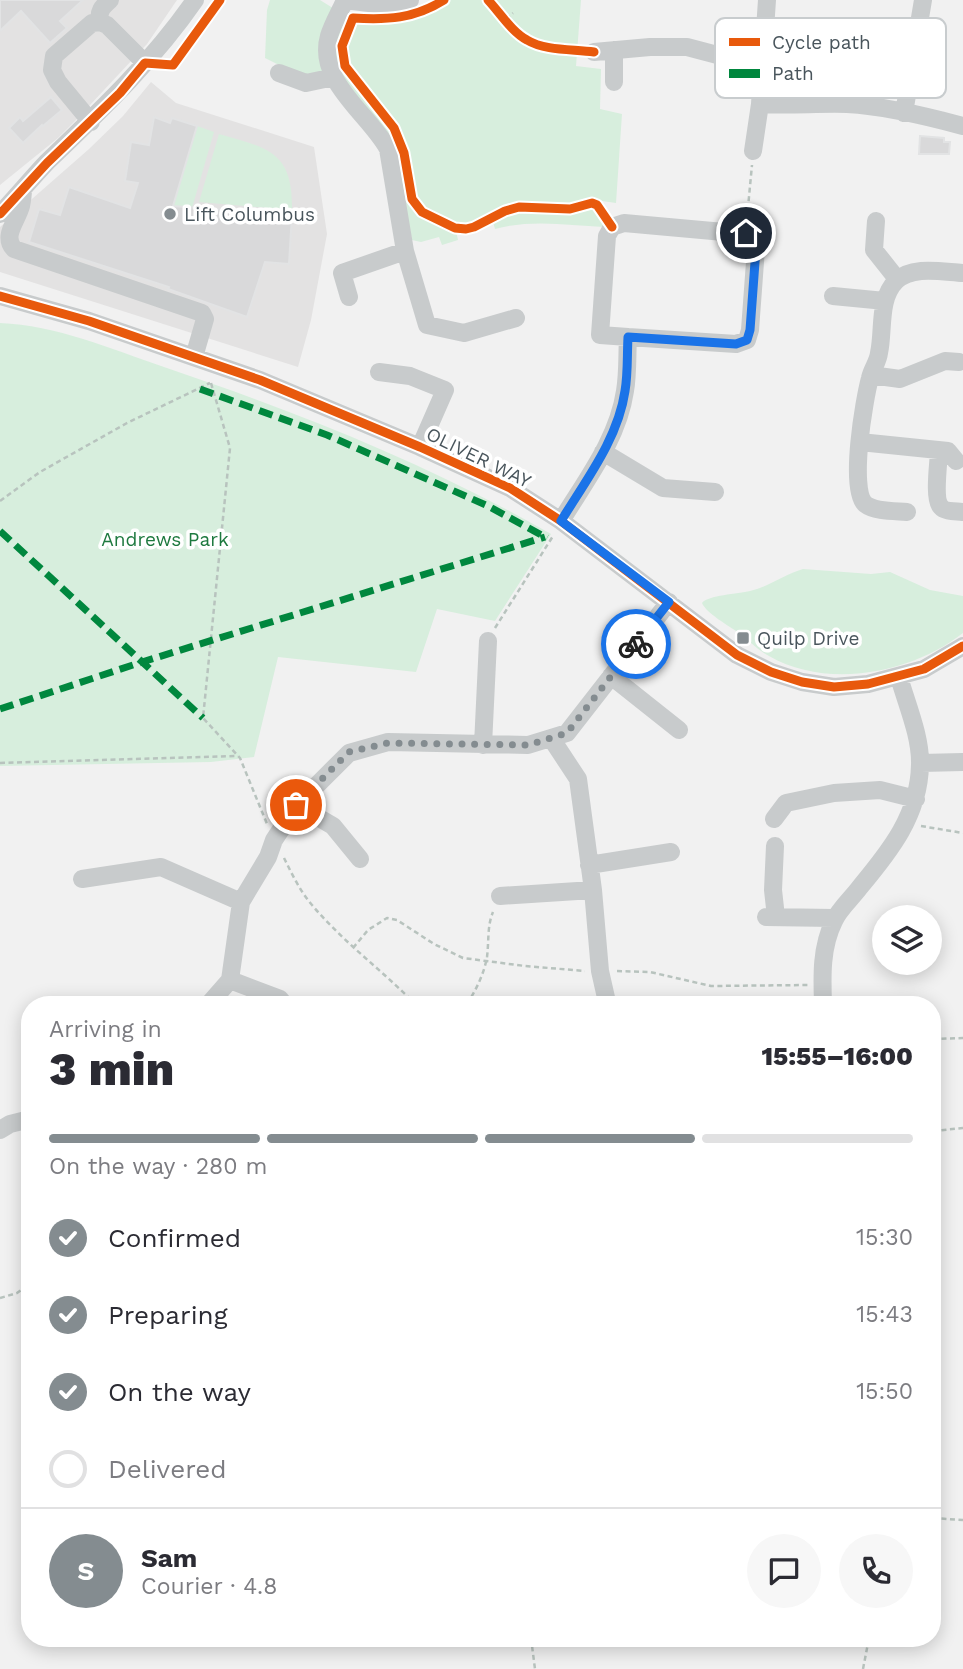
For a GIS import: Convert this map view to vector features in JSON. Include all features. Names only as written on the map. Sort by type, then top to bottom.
[{"type":"street","points":[[100,22],[101,8],[110,0]]},
{"type":"street","points":[[0,214],[145,63],[195,0]]},
{"type":"street","points":[[406,1],[385,5],[345,0],[328,43],[329,63],[334,77],[380,134],[388,149],[405,251],[427,326],[464,333],[516,318]]},
{"type":"street","points":[[767,18],[768,0]]},
{"type":"street","points":[[920,18],[923,0]]},
{"type":"street","points":[[91,122],[58,82],[52,70],[54,56],[92,23],[100,22],[107,25],[145,63]]},
{"type":"street","points":[[594,52],[687,47],[715,54]]},
{"type":"street","points":[[614,50],[614,82]]},
{"type":"street","points":[[279,73],[306,83],[334,77]]},
{"type":"street","points":[[753,151],[760,98]]},
{"type":"street","points":[[904,113],[907,98]]},
{"type":"street","points":[[760,104],[848,104],[963,126]]},
{"type":"street","points":[[12,199],[21,206],[9,236],[9,244],[14,249],[202,313],[205,319],[194,357]]},
{"type":"street","points":[[876,221],[874,250],[897,279]]},
{"type":"street","points":[[624,223],[757,235],[747,340],[736,344],[628,337],[600,335],[607,236],[612,227],[624,223]]},
{"type":"street","points":[[349,297],[342,273],[405,251]]},
{"type":"street","points":[[907,512],[873,508],[864,503],[857,487],[860,442],[871,376],[880,350],[885,301],[897,279],[915,272],[963,273]]},
{"type":"street","name":"OLIVER WAY","points":[[0,296],[89,321],[260,380],[510,488],[561,521],[737,655],[771,672],[802,682],[834,687],[868,684],[924,668],[963,646]]},
{"type":"street","points":[[833,296],[885,301]]},
{"type":"street","name":"OLIVER WAY","points":[[0,303],[24,304]]},
{"type":"street","points":[[561,521],[603,452],[618,420],[626,390],[628,337]]},
{"type":"street","points":[[871,376],[900,379],[945,361],[959,362]]},
{"type":"street","points":[[379,372],[410,376],[445,390],[420,447]]},
{"type":"street","points":[[860,442],[939,450],[948,452],[956,461]]},
{"type":"street","points":[[939,450],[939,504],[941,508],[963,512]]},
{"type":"street","points":[[603,452],[663,488],[715,492]]},
{"type":"street","points":[[216,996],[230,979],[241,902],[268,857],[274,840],[296,805],[349,752],[388,743],[528,745],[567,733],[669,602]]},
{"type":"street","points":[[483,745],[488,641]]},
{"type":"street","points":[[611,676],[679,730]]},
{"type":"street","points":[[822,996],[824,946],[834,918],[888,853],[906,824],[916,799],[921,763],[899,677]]},
{"type":"street","points":[[551,738],[578,779],[593,890],[600,971],[606,996]]},
{"type":"street","points":[[921,763],[963,762]]},
{"type":"street","points":[[774,819],[786,803],[834,793],[880,790],[916,799]]},
{"type":"street","points":[[296,805],[333,827],[360,859]]},
{"type":"street","points":[[775,846],[771,917],[834,918]]},
{"type":"street","points":[[589,865],[671,852]]},
{"type":"street","points":[[82,879],[161,867],[241,902]]},
{"type":"street","points":[[500,896],[593,890]]},
{"type":"street","points":[[230,979],[272,996]]},
{"type":"street","points":[[0,1130],[21,1121]]},
{"type":"path","points":[[746,233],[753,151]]},
{"type":"path","points":[[0,501],[40,472],[116,429],[211,383],[230,448],[203,718],[238,756],[274,840],[298,885],[353,948],[407,996]]},
{"type":"path","points":[[488,641],[561,521]]},
{"type":"path","points":[[0,763],[238,756]]},
{"type":"path","points":[[906,824],[963,833]]},
{"type":"path","points":[[472,996],[486,960],[491,917],[500,896]]},
{"type":"path","points":[[353,948],[368,930],[387,918],[397,920],[434,944],[463,958],[525,966],[650,972],[711,986],[822,984]]},
{"type":"path","points":[[941,1039],[963,1038]]},
{"type":"path","points":[[941,1130],[963,1128]]},
{"type":"path","points":[[0,1298],[21,1290]]},
{"type":"path","points":[[941,1519],[963,1520]]},
{"type":"path","points":[[532,1647],[534,1669]]},
{"type":"path","points":[[863,1669],[867,1647]]},
{"type":"shaded area","points":[[0,0],[177,0],[147,44],[76,120],[0,185]]},
{"type":"shaded area","name":"Lift Columbus","points":[[151,82],[176,103],[314,147],[327,234],[311,320],[298,367],[0,272],[0,227],[89,149],[123,116]]},
{"type":"green space","points":[[270,0],[320,0],[336,10],[327,74],[303,77],[265,58],[267,10]]},
{"type":"green space","points":[[449,0],[581,0],[576,66],[601,69],[600,109],[622,114],[616,203],[595,200],[569,205],[535,202],[514,204],[466,225],[455,225],[432,214],[415,197],[407,149],[397,127],[352,71],[346,47],[355,24],[408,21],[428,14]]},
{"type":"green space","points":[[343,17],[348,20],[340,46],[344,72],[376,108],[391,131],[413,203],[435,223],[456,231],[458,240],[442,245],[439,237],[421,242],[412,240],[397,164],[336,70],[333,54]]},
{"type":"green space","points":[[197,126],[214,132],[192,208],[173,206]]},
{"type":"green space","points":[[219,134],[251,143],[274,155],[288,175],[292,210],[199,202]]},
{"type":"green space","points":[[593,207],[604,227],[535,223],[495,229],[493,222],[518,212],[567,212]]},
{"type":"green space","name":"Andrews Park","points":[[0,323],[42,328],[83,339],[313,421],[410,462],[551,534],[495,621],[437,609],[416,672],[278,657],[254,757],[211,762],[0,766]]},
{"type":"green space","points":[[803,569],[871,574],[890,572],[930,590],[963,596],[963,633],[942,647],[895,667],[843,674],[817,672],[792,666],[765,654],[713,615],[702,603],[717,596],[757,589]]},
{"type":"building","points":[[0,0],[83,0],[60,21],[67,28],[50,43],[21,11],[0,31]]},
{"type":"building","points":[[51,97],[62,110],[23,143],[9,128],[20,117],[23,121]]},
{"type":"building","points":[[154,117],[170,123],[172,118],[197,126],[173,206],[292,215],[289,264],[265,262],[247,317],[168,289],[169,287],[29,242],[39,209],[60,215],[69,187],[130,208],[138,183],[125,181],[131,142],[149,145]]},
{"type":"building","points":[[920,136],[944,138],[944,142],[950,142],[949,154],[919,154]]},
{"type":"marked path","points":[[200,389],[327,435],[488,506],[547,538]]},
{"type":"marked path","points":[[0,531],[203,718]]},
{"type":"marked path","points":[[0,709],[545,537]]},
{"type":"cycle path","points":[[0,214],[47,163],[120,93],[145,63],[173,65],[220,0]]},
{"type":"cycle path","points":[[444,0],[411,15],[377,19],[353,18],[342,46],[345,66],[394,128],[404,153],[412,199],[422,212],[455,228],[474,227],[519,207],[570,209],[592,203],[597,205],[612,227]]},
{"type":"cycle path","points":[[488,0],[516,32],[534,44],[594,52]]},
{"type":"cycle path","points":[[0,296],[89,321],[260,380],[510,488],[561,521],[737,655],[771,672],[802,682],[834,687],[868,684],[924,669],[963,646]]},
{"type":"way so far","points":[[296,805],[349,752],[388,743],[528,745],[567,733],[636,644]]},
{"type":"place","name":"Lift Columbus","points":[[170,214]]},
{"type":"place","name":"Quilp Drive","points":[[743,638]]},
{"type":"route","points":[[636,644],[669,602],[561,521],[603,452],[618,420],[626,390],[628,337],[736,344],[747,340],[757,235],[746,233]]}]
